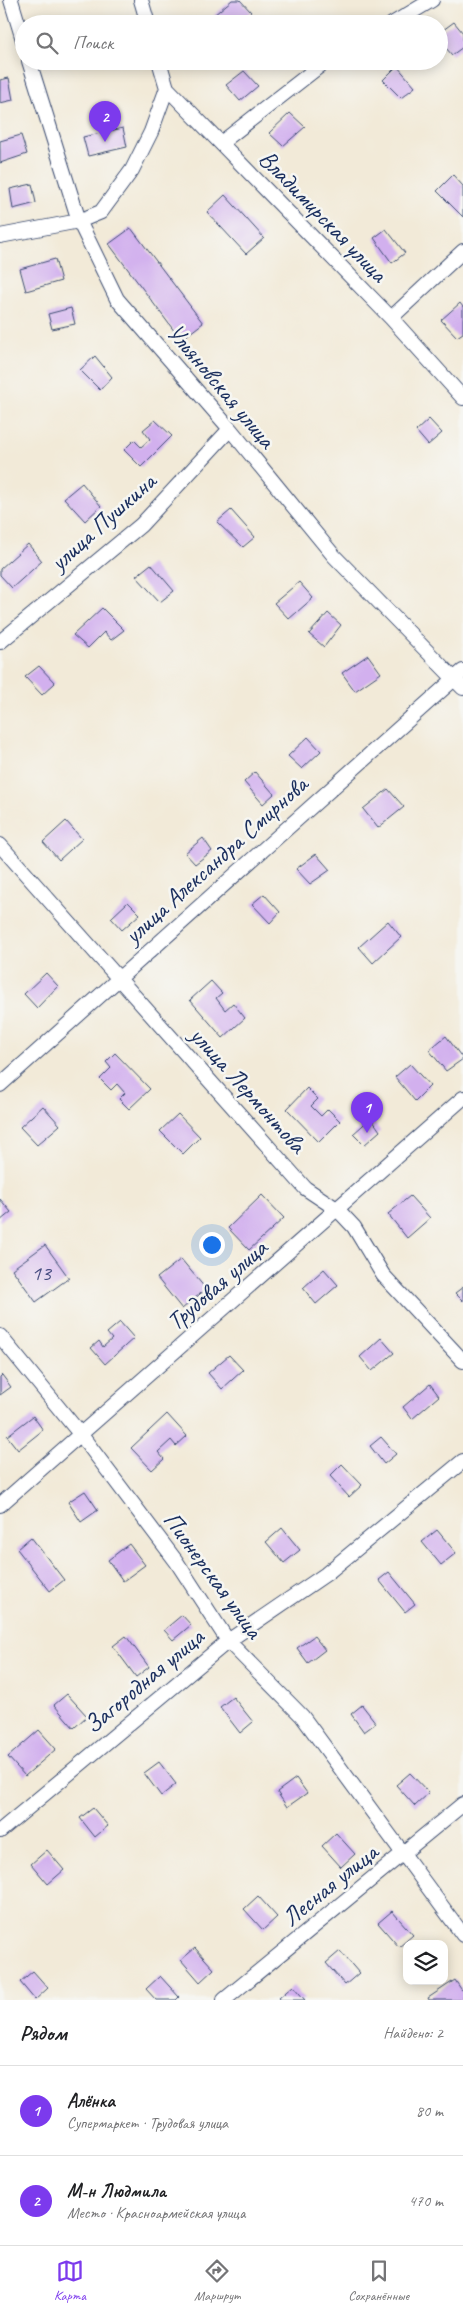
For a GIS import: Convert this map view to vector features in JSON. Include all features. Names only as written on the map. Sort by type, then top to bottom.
[{"type":"street","points":[[11,0],[16,15]]},
{"type":"street","points":[[141,0],[145,15]]},
{"type":"street","points":[[407,15],[432,0]]},
{"type":"street","name":"Ульяновская улица","points":[[32,70],[79,221],[117,299],[230,429],[334,556],[460,679]]},
{"type":"street","name":"Владимирская улица","points":[[162,70],[167,88],[391,318],[463,398]]},
{"type":"street","points":[[221,143],[314,70]]},
{"type":"street","points":[[0,236],[79,221],[100,212],[132,170],[151,132],[167,88]]},
{"type":"street","points":[[391,318],[463,251]]},
{"type":"street","name":"улица Пушкина","points":[[0,642],[141,525],[230,429]]},
{"type":"street","name":"улица Александра Смирнова","points":[[0,1084],[118,977],[460,679]]},
{"type":"street","name":"улица Лермонтова","points":[[0,845],[305,1188],[338,1210],[354,1227],[383,1275],[463,1360]]},
{"type":"street","name":"Трудовая улица","points":[[0,1505],[338,1210],[463,1098]]},
{"type":"street","name":"Пионерская улица","points":[[0,1336],[81,1435],[176,1561],[228,1641],[302,1716],[463,1935]]},
{"type":"street","name":"Загородная улица","points":[[0,1831],[228,1641],[326,1574],[463,1462]]},
{"type":"street","name":"Лесная улица","points":[[224,2000],[463,1804]]},
{"type":"building","points":[[232,0],[240,0],[251,12],[248,15],[214,15]]},
{"type":"building","points":[[454,22],[463,33],[463,47],[452,55],[448,50],[448,26]]},
{"type":"building","points":[[393,70],[400,70],[415,87],[401,98],[383,80]]},
{"type":"building","points":[[244,71],[258,86],[240,101],[226,85]]},
{"type":"building","points":[[9,78],[13,100],[0,103],[0,80]]},
{"type":"building","points":[[290,113],[305,127],[283,146],[269,133]]},
{"type":"building","points":[[123,128],[127,147],[88,156],[83,137]]},
{"type":"building","points":[[21,135],[27,154],[0,163],[0,141]]},
{"type":"building","points":[[453,175],[463,186],[463,217],[437,191]]},
{"type":"building","points":[[32,184],[36,203],[13,209],[10,189]]},
{"type":"building","points":[[225,195],[264,238],[246,254],[207,212]]},
{"type":"building","points":[[131,228],[203,323],[181,340],[109,244]]},
{"type":"building","points":[[386,229],[405,253],[392,263],[374,238]]},
{"type":"building","points":[[55,259],[61,281],[26,291],[20,269]]},
{"type":"building","points":[[460,303],[463,307],[463,333],[457,337],[441,320]]},
{"type":"building","points":[[71,308],[75,324],[52,329],[48,314]]},
{"type":"building","points":[[95,356],[112,377],[100,390],[80,370]]},
{"type":"building","points":[[429,419],[442,433],[428,445],[416,431]]},
{"type":"building","points":[[155,420],[172,436],[141,467],[124,450],[134,440],[141,447],[150,439],[143,430]]},
{"type":"building","points":[[82,483],[101,506],[85,521],[64,498]]},
{"type":"building","points":[[231,510],[255,537],[243,547],[217,522]]},
{"type":"building","points":[[28,544],[42,561],[12,588],[0,575],[0,569]]},
{"type":"building","points":[[151,564],[174,591],[160,602],[136,576]]},
{"type":"building","points":[[299,582],[313,598],[289,619],[274,603]]},
{"type":"building","points":[[102,608],[124,630],[111,640],[104,632],[88,648],[73,635]]},
{"type":"building","points":[[328,613],[341,625],[324,647],[309,634]]},
{"type":"building","points":[[368,655],[381,673],[355,691],[342,673]]},
{"type":"building","points":[[39,666],[55,683],[42,695],[25,677]]},
{"type":"building","points":[[308,737],[321,751],[302,769],[288,756]]},
{"type":"building","points":[[255,772],[274,794],[263,804],[244,782]]},
{"type":"building","points":[[388,789],[404,807],[378,828],[363,809]]},
{"type":"building","points":[[66,821],[82,839],[59,860],[43,842]]},
{"type":"building","points":[[203,838],[212,851],[195,864],[185,853]]},
{"type":"building","points":[[316,854],[330,870],[310,884],[296,869]]},
{"type":"building","points":[[264,894],[280,912],[270,923],[252,904]]},
{"type":"building","points":[[128,902],[140,914],[122,930],[111,918]]},
{"type":"building","points":[[388,921],[401,937],[373,963],[359,947]]},
{"type":"building","points":[[46,973],[58,986],[37,1008],[24,994]]},
{"type":"building","points":[[211,981],[222,993],[216,998],[225,1010],[233,1003],[245,1018],[223,1038],[190,1000]]},
{"type":"building","points":[[446,1036],[463,1059],[446,1071],[429,1050]]},
{"type":"building","points":[[115,1053],[150,1089],[129,1109],[119,1099],[125,1093],[117,1084],[111,1090],[100,1079],[111,1068],[106,1062]]},
{"type":"building","points":[[410,1064],[430,1086],[415,1101],[395,1077]]},
{"type":"building","points":[[307,1088],[318,1099],[311,1106],[321,1116],[328,1109],[340,1121],[319,1142],[287,1109]]},
{"type":"building","points":[[43,1106],[60,1125],[37,1145],[20,1127]]},
{"type":"building","points":[[178,1114],[200,1137],[183,1154],[160,1131]]},
{"type":"building","points":[[371,1118],[380,1131],[364,1145],[353,1134]]},
{"type":"building","points":[[262,1195],[284,1218],[249,1250],[228,1228]]},
{"type":"building","points":[[410,1196],[430,1218],[407,1238],[388,1214]]},
{"type":"building","points":[[0,1199],[11,1212],[0,1221]]},
{"type":"building","points":[[45,1245],[69,1278],[36,1302],[12,1269]]},
{"type":"building","points":[[181,1259],[206,1289],[182,1309],[157,1278]]},
{"type":"building","points":[[324,1269],[338,1285],[316,1304],[303,1288]]},
{"type":"building","points":[[463,1287],[463,1301],[455,1293]]},
{"type":"building","points":[[120,1322],[134,1338],[105,1364],[91,1348],[99,1341],[103,1347],[112,1339],[107,1333]]},
{"type":"building","points":[[381,1338],[394,1353],[372,1371],[360,1357]]},
{"type":"building","points":[[229,1355],[243,1370],[222,1389],[208,1373]]},
{"type":"building","points":[[2,1375],[11,1387],[0,1395],[0,1377]]},
{"type":"building","points":[[430,1384],[439,1396],[412,1419],[403,1407]]},
{"type":"building","points":[[167,1414],[187,1436],[176,1446],[171,1440],[158,1452],[164,1459],[152,1470],[131,1448]]},
{"type":"building","points":[[33,1416],[43,1430],[18,1450],[7,1436]]},
{"type":"building","points":[[381,1437],[396,1454],[384,1464],[370,1446]]},
{"type":"building","points":[[342,1464],[362,1485],[349,1497],[330,1476]]},
{"type":"building","points":[[85,1491],[98,1510],[81,1522],[68,1502]]},
{"type":"building","points":[[282,1528],[300,1550],[284,1563],[266,1542]]},
{"type":"building","points":[[437,1530],[456,1553],[441,1565],[422,1542]]},
{"type":"building","points":[[31,1537],[64,1580],[50,1591],[17,1549]]},
{"type":"building","points":[[129,1544],[145,1565],[123,1581],[108,1560]]},
{"type":"building","points":[[389,1572],[415,1604],[405,1612],[379,1580]]},
{"type":"building","points":[[182,1615],[191,1625],[173,1640],[164,1630]]},
{"type":"building","points":[[126,1636],[149,1667],[136,1677],[113,1646]]},
{"type":"building","points":[[314,1636],[325,1650],[308,1663],[297,1648]]},
{"type":"building","points":[[67,1694],[87,1716],[74,1728],[54,1705]]},
{"type":"building","points":[[233,1697],[253,1722],[240,1733],[220,1707]]},
{"type":"building","points":[[362,1705],[376,1723],[364,1732],[351,1714]]},
{"type":"building","points":[[39,1730],[56,1749],[25,1776],[8,1757]]},
{"type":"building","points":[[159,1762],[176,1784],[161,1796],[144,1773]]},
{"type":"building","points":[[410,1773],[429,1793],[415,1806],[396,1785]]},
{"type":"building","points":[[296,1778],[307,1793],[287,1807],[277,1792]]},
{"type":"building","points":[[93,1808],[108,1826],[95,1837],[80,1818]]},
{"type":"building","points":[[336,1833],[355,1854],[341,1867],[322,1846]]},
{"type":"building","points":[[47,1850],[64,1870],[48,1884],[31,1864]]},
{"type":"building","points":[[258,1896],[277,1917],[263,1930],[244,1909]]},
{"type":"building","points":[[392,1911],[413,1935],[407,1940],[403,1940],[403,1944],[399,1947],[378,1923]]},
{"type":"building","points":[[195,1948],[214,1969],[200,1982],[181,1960]]},
{"type":"building","points":[[340,1951],[359,1973],[345,1985],[326,1963]]},
{"type":"building","points":[[33,1971],[48,1988],[35,2000],[20,1982]]},
{"type":"building","points":[[160,1976],[179,1997],[176,2000],[156,2000],[146,1989]]},
{"type":"building","points":[[455,1980],[463,1992],[463,2000],[429,2000],[428,1998]]},
{"type":"building","points":[[293,1986],[305,2000],[281,2000],[279,1998]]},
{"type":"place","name":"М-н Людмила","points":[[105,142]]},
{"type":"place","name":"Алёнка","points":[[367,1133]]}]
